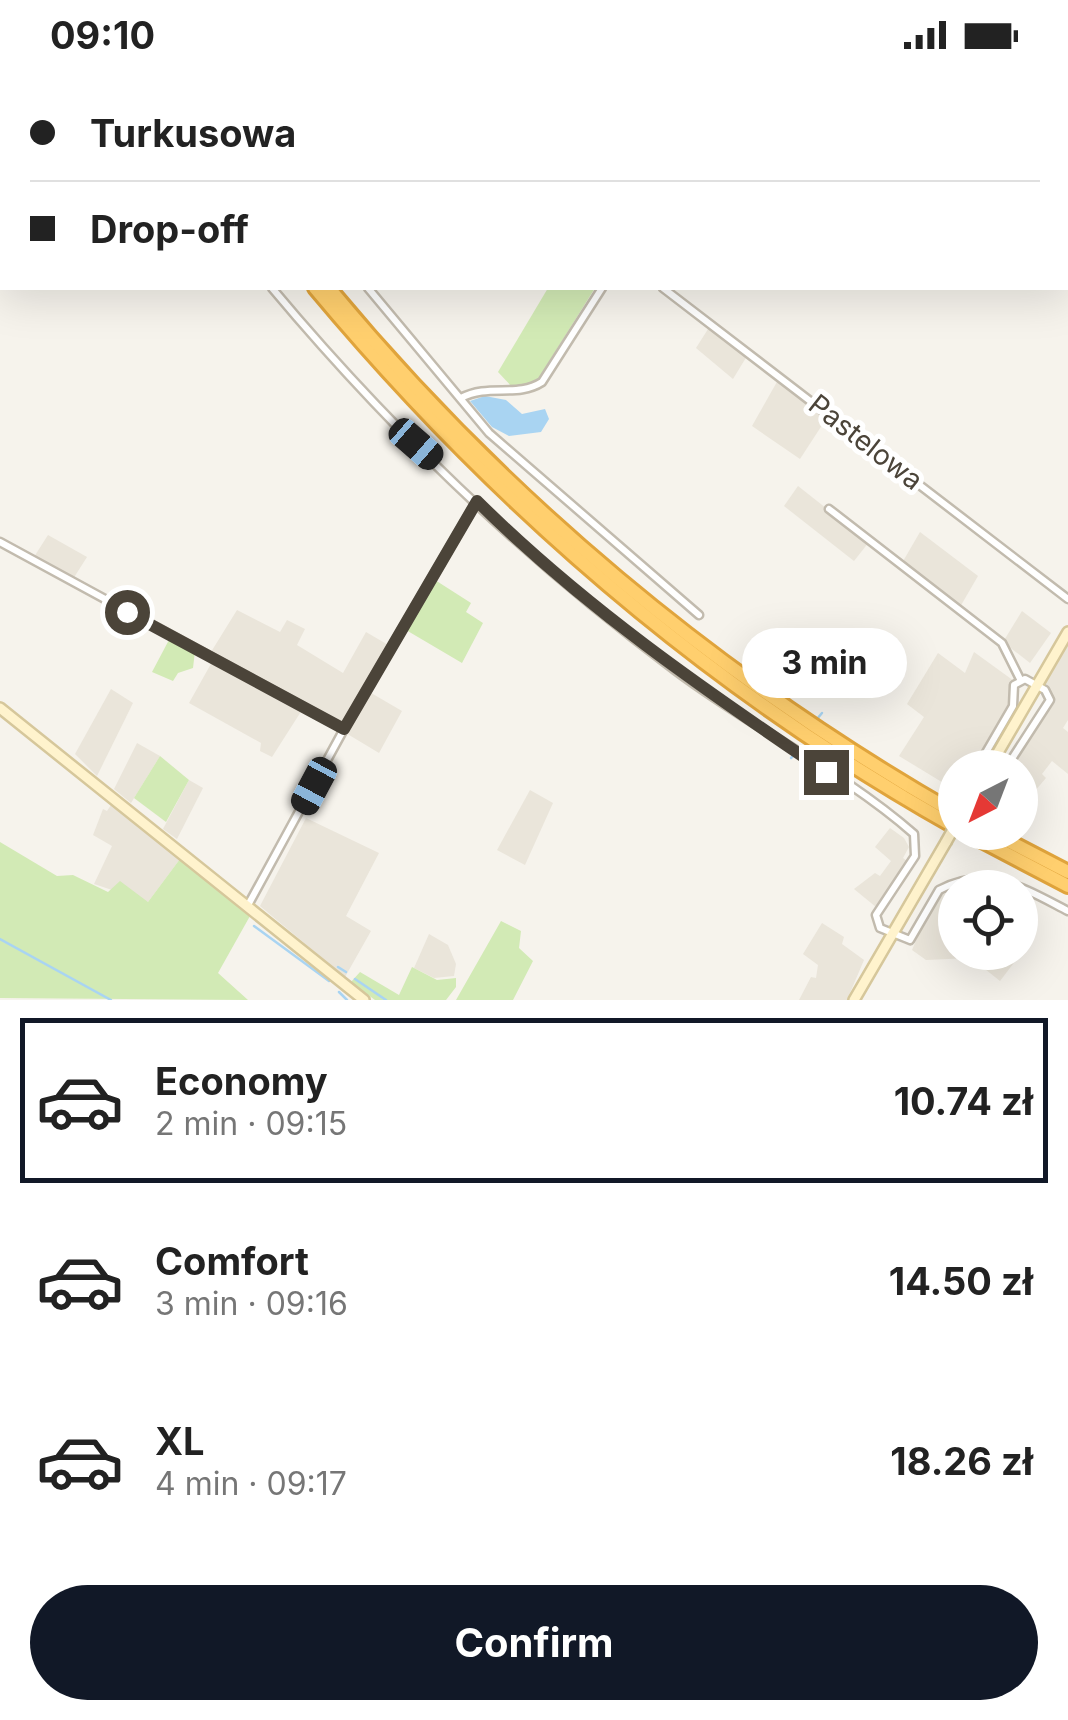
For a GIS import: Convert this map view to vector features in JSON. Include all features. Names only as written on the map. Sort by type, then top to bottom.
[{"type":"highway","points":[[317,290],[483,473],[617,595],[791,725],[938,816]]},
{"type":"highway","points":[[331,290],[490,464],[636,594],[796,714],[938,802]]},
{"type":"highway","points":[[999,850],[1068,886]]},
{"type":"highway","points":[[1026,850],[1068,872]]},
{"type":"main road","points":[[999,750],[1068,632]]},
{"type":"main road","points":[[0,708],[364,1000]]},
{"type":"main road","points":[[854,1000],[941,850]]},
{"type":"street","points":[[274,290],[383,412],[538,559],[671,667],[914,834],[916,856],[876,915],[878,926],[910,940],[939,890],[975,878],[1004,880],[1068,911]]},
{"type":"street","points":[[370,290],[489,433],[700,615]]},
{"type":"street","points":[[461,398],[486,388],[528,390],[542,382],[601,290]]},
{"type":"street","name":"Pastelowa","points":[[666,290],[1068,599]]},
{"type":"street","points":[[248,906],[344,729],[477,501]]},
{"type":"street","points":[[829,509],[1002,643],[1014,660],[1020,680]]},
{"type":"street","points":[[0,542],[344,729]]},
{"type":"street","points":[[1018,750],[1050,700],[1037,685],[1020,680]]},
{"type":"street","points":[[987,750],[1013,706],[1014,685],[1020,680]]},
{"type":"shaded area","points":[[710,326],[747,356],[733,379],[696,348]]},
{"type":"shaded area","points":[[778,380],[828,416],[800,459],[752,426]]},
{"type":"shaded area","points":[[798,486],[869,542],[854,561],[784,506]]},
{"type":"shaded area","points":[[920,532],[978,576],[960,607],[902,563]]},
{"type":"shaded area","points":[[48,535],[87,557],[73,579],[34,557]]},
{"type":"shaded area","points":[[237,610],[280,632],[287,620],[305,629],[297,645],[343,673],[366,632],[390,646],[366,690],[402,711],[379,753],[211,652]]},
{"type":"shaded area","points":[[1022,611],[1051,633],[1030,663],[1003,642]]},
{"type":"shaded area","points":[[1068,641],[1068,720],[1063,728],[1068,732],[1068,774],[1052,761],[1038,787],[1038,750],[1021,750],[1056,701],[1045,682]]},
{"type":"shaded area","points":[[974,652],[1014,681],[1013,700],[984,750],[938,750],[938,780],[899,756],[924,717],[907,704],[938,653],[965,673]]},
{"type":"shaded area","points":[[212,662],[302,710],[272,757],[260,751],[261,743],[189,703]]},
{"type":"shaded area","points":[[111,689],[133,703],[97,776],[75,754]]},
{"type":"shaded area","points":[[137,743],[160,756],[131,803],[114,789]]},
{"type":"shaded area","points":[[189,780],[203,788],[177,839],[163,829]]},
{"type":"shaded area","points":[[530,790],[553,803],[525,865],[497,850]]},
{"type":"shaded area","points":[[113,802],[180,859],[148,902],[94,884],[112,846],[93,835],[103,809],[107,811]]},
{"type":"shaded area","points":[[306,818],[379,853],[346,916],[371,931],[345,977],[260,906]]},
{"type":"shaded area","points":[[890,828],[909,847],[903,858],[907,861],[876,907],[854,889],[875,873],[880,876],[891,861],[875,847]]},
{"type":"shaded area","points":[[938,896],[938,959],[926,960],[912,950]]},
{"type":"shaded area","points":[[822,923],[844,937],[842,944],[864,960],[847,1000],[799,1000],[811,977],[816,978],[818,965],[803,954]]},
{"type":"shaded area","points":[[429,934],[448,945],[456,964],[454,976],[434,978],[414,968]]},
{"type":"shaded area","points":[[986,970],[1008,970],[1000,981]]},
{"type":"green space","points":[[547,290],[594,290],[537,381],[512,387],[498,372]]},
{"type":"green space","points":[[435,580],[471,603],[466,612],[483,623],[462,663],[406,630]]},
{"type":"green space","points":[[170,638],[195,651],[193,668],[178,673],[173,681],[152,672]]},
{"type":"green space","points":[[160,756],[189,780],[166,822],[134,798]]},
{"type":"green space","points":[[0,842],[57,876],[73,875],[108,892],[120,881],[148,902],[180,859],[250,916],[218,973],[248,1000],[0,998]]},
{"type":"green space","points":[[501,921],[521,931],[519,948],[533,961],[513,1000],[456,1000]]},
{"type":"green space","points":[[412,967],[437,980],[456,978],[456,987],[446,1000],[375,1000],[351,982],[360,972],[399,995]]},
{"type":"water","points":[[485,396],[506,400],[522,414],[545,409],[549,419],[541,432],[509,436],[492,427],[470,401]]},
{"type":"waterway","points":[[817,719],[822,713]]},
{"type":"waterway","points":[[254,926],[329,981]]},
{"type":"waterway","points":[[0,939],[111,1000]]},
{"type":"waterway","points":[[338,967],[346,972]]},
{"type":"waterway","points":[[355,979],[386,1000]]},
{"type":"waterway","points":[[339,992],[347,1000]]},
{"type":"route","points":[[127,612],[344,729],[477,501],[538,559],[671,667],[826,772]]}]
